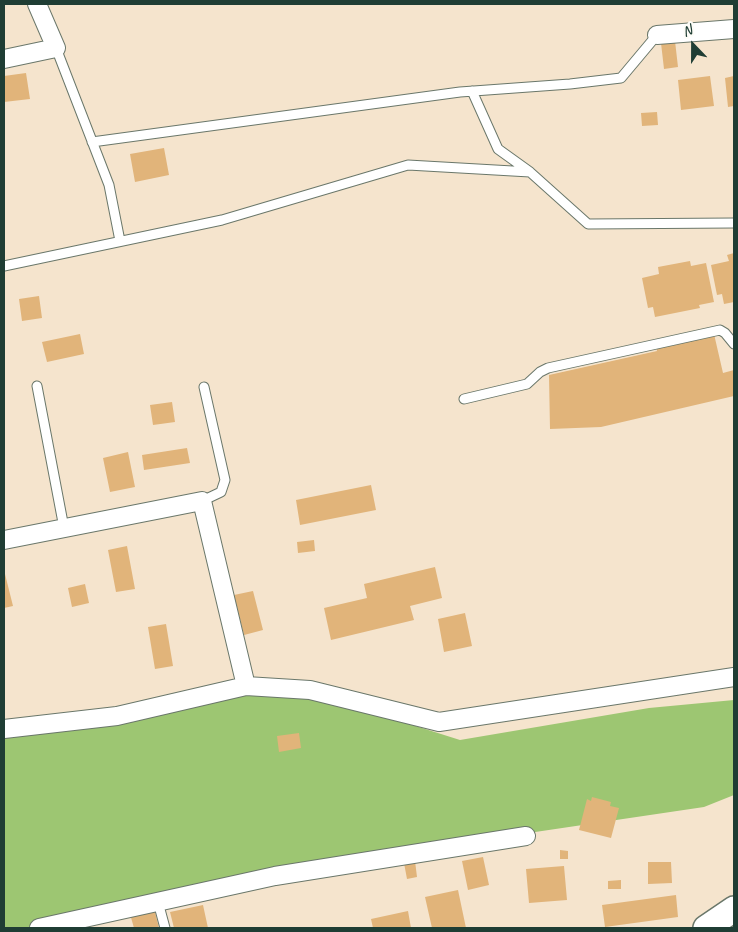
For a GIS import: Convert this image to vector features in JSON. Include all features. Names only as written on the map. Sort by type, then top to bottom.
[{"type":"street","points":[[4,59],[56,48],[37,4]]},
{"type":"street","points":[[657,35],[734,28]]},
{"type":"street","points":[[4,540],[202,501],[246,686]]},
{"type":"street","points":[[4,728],[117,716],[246,686],[310,690],[439,722],[734,677]]},
{"type":"street","points":[[39,928],[275,876],[526,836]]},
{"type":"street","points":[[706,928],[734,909]]},
{"type":"lane","points":[[92,142],[472,91],[570,84],[621,78],[657,35]]},
{"type":"lane","points":[[56,48],[109,185],[120,241]]},
{"type":"lane","points":[[472,91],[498,149],[530,172],[588,224],[734,223]]},
{"type":"lane","points":[[4,266],[222,220],[408,165],[530,172]]},
{"type":"lane","points":[[464,399],[527,384],[540,372],[548,368],[720,330],[734,344]]},
{"type":"lane","points":[[37,386],[64,528]]},
{"type":"lane","points":[[202,501],[221,492],[224,480],[204,387]]},
{"type":"lane","points":[[158,902],[165,928]]},
{"type":"green space","points":[[292,687],[460,740],[649,708],[734,700],[734,795],[704,807],[326,863],[38,928],[4,928],[4,731]]},
{"type":"building","points":[[675,41],[678,67],[664,69],[661,43]]},
{"type":"building","points":[[26,73],[30,99],[4,102],[4,76]]},
{"type":"building","points":[[710,76],[714,106],[681,110],[678,80]]},
{"type":"building","points":[[734,76],[734,106],[728,107],[725,78]]},
{"type":"building","points":[[657,112],[658,125],[642,126],[641,113]]},
{"type":"building","points":[[164,148],[169,175],[135,182],[130,154]]},
{"type":"building","points":[[734,253],[734,302],[724,304],[722,294],[717,295],[711,265],[729,261],[727,255]]},
{"type":"building","points":[[690,261],[691,266],[706,263],[714,302],[699,305],[700,308],[655,317],[653,307],[648,308],[642,278],[659,274],[658,267]]},
{"type":"building","points":[[39,296],[42,318],[22,321],[19,299]]},
{"type":"building","points":[[80,334],[84,354],[47,362],[42,342]]},
{"type":"building","points":[[714,334],[723,373],[734,370],[734,396],[601,427],[550,429],[549,375],[657,351],[656,346]]},
{"type":"building","points":[[172,402],[175,422],[153,425],[150,405]]},
{"type":"building","points":[[187,448],[190,463],[144,470],[142,455]]},
{"type":"building","points":[[128,452],[135,487],[110,492],[103,458]]},
{"type":"building","points":[[371,485],[376,510],[300,525],[296,500]]},
{"type":"building","points":[[314,540],[315,551],[298,553],[297,542]]},
{"type":"building","points":[[127,546],[135,589],[116,592],[108,550]]},
{"type":"building","points":[[435,567],[442,598],[410,606],[414,620],[331,640],[324,608],[367,598],[364,584]]},
{"type":"building","points":[[4,570],[13,606],[4,608]]},
{"type":"building","points":[[85,584],[89,603],[72,607],[68,588]]},
{"type":"building","points":[[253,591],[263,630],[244,635],[234,595]]},
{"type":"building","points":[[465,613],[472,646],[444,652],[438,619]]},
{"type":"building","points":[[166,624],[173,666],[155,669],[148,627]]},
{"type":"building","points":[[299,733],[301,748],[279,752],[277,736]]},
{"type":"building","points":[[592,797],[611,802],[610,806],[619,808],[611,838],[579,830],[587,799],[591,801]]},
{"type":"building","points":[[560,850],[568,851],[568,859],[560,859]]},
{"type":"building","points":[[483,857],[489,885],[468,890],[462,861]]},
{"type":"building","points":[[415,861],[417,877],[407,879],[404,863]]},
{"type":"building","points":[[648,862],[671,862],[672,883],[648,884]]},
{"type":"building","points":[[564,866],[567,900],[529,903],[526,869]]},
{"type":"building","points":[[621,880],[621,889],[608,889],[608,881]]},
{"type":"building","points":[[458,890],[466,928],[432,928],[425,897]]},
{"type":"building","points":[[676,895],[678,917],[605,927],[602,905]]},
{"type":"building","points":[[203,905],[208,928],[174,928],[170,912]]},
{"type":"building","points":[[154,908],[159,928],[134,928],[130,914]]},
{"type":"building","points":[[408,911],[411,928],[373,928],[371,919]]}]
